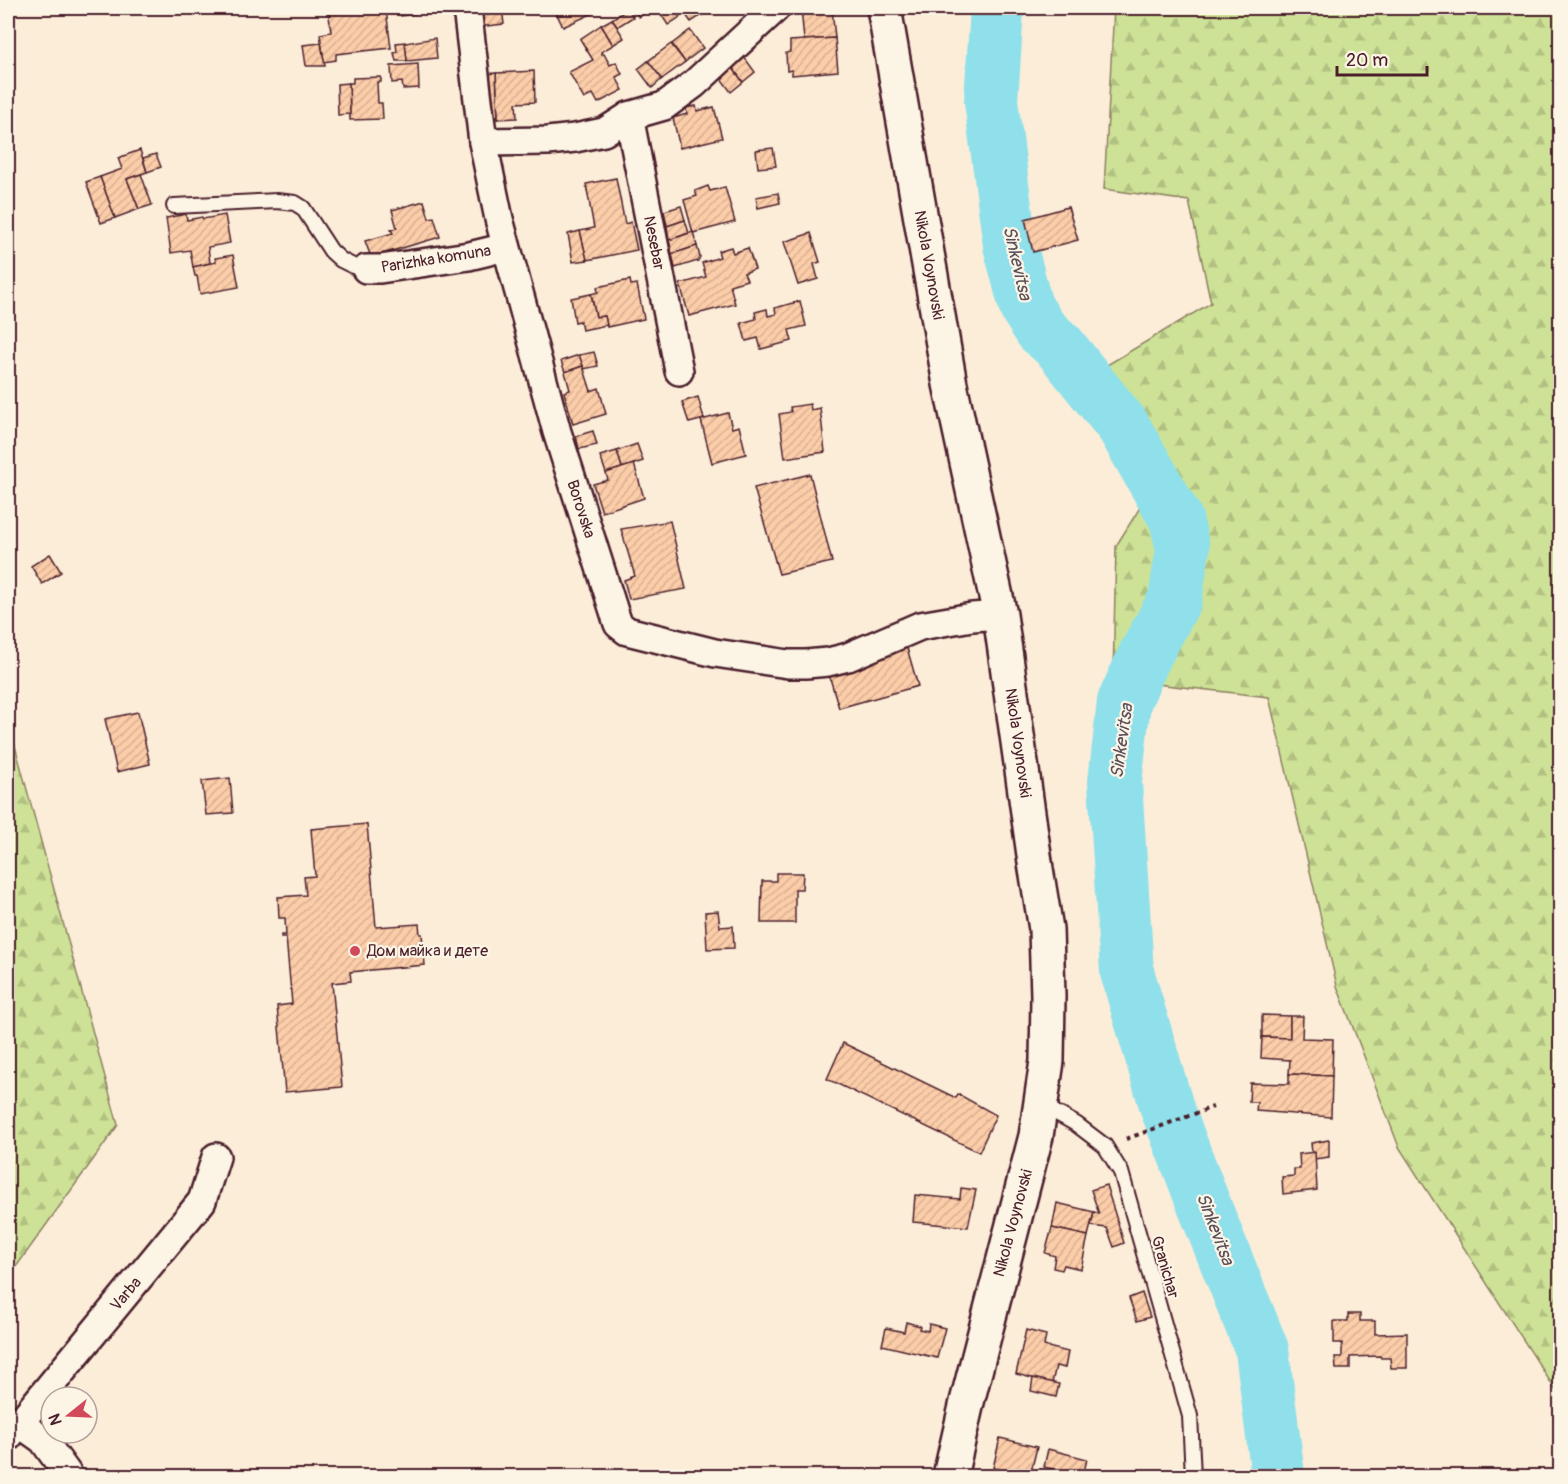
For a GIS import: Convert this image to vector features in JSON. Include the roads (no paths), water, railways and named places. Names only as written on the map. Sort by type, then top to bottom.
[{"type":"street","name":"Borovska","points":[[467,8],[483,142],[506,247],[557,432],[618,624],[627,631],[706,651],[788,664],[806,664],[848,657],[920,626],[1000,615]]},
{"type":"street","points":[[483,142],[548,141],[575,138],[604,132],[629,116],[664,106],[694,84],[776,8]]},
{"type":"street","name":"Nikola Voynovski","points":[[884,8],[950,384],[1000,615],[1046,929],[1047,1061],[1036,1136],[950,1476]]},
{"type":"street","name":"Nesebar","points":[[629,116],[678,370]]},
{"type":"street","name":"Parizhka komuna","points":[[366,269],[380,269],[458,257],[506,247]]},
{"type":"street","name":"Varba","points":[[69,1476],[43,1440],[13,1430],[202,1202],[216,1157]]},
{"type":"lane","points":[[174,206],[277,201],[295,203],[303,208],[331,250],[341,260],[366,269]]},
{"type":"lane","name":"Granichar","points":[[1040,1104],[1076,1124],[1106,1146],[1121,1172],[1190,1416],[1193,1476]]},
{"type":"waterway","name":"Sinkevitsa","points":[[997,8],[991,101],[1010,245],[1026,307],[1041,330],[1060,347],[1123,426],[1176,519],[1183,549],[1175,599],[1145,655],[1124,702],[1115,782],[1127,972],[1167,1108],[1262,1350],[1278,1476]]},
{"type":"place","name":"Дом майка и дете","points":[[355,951]]}]
